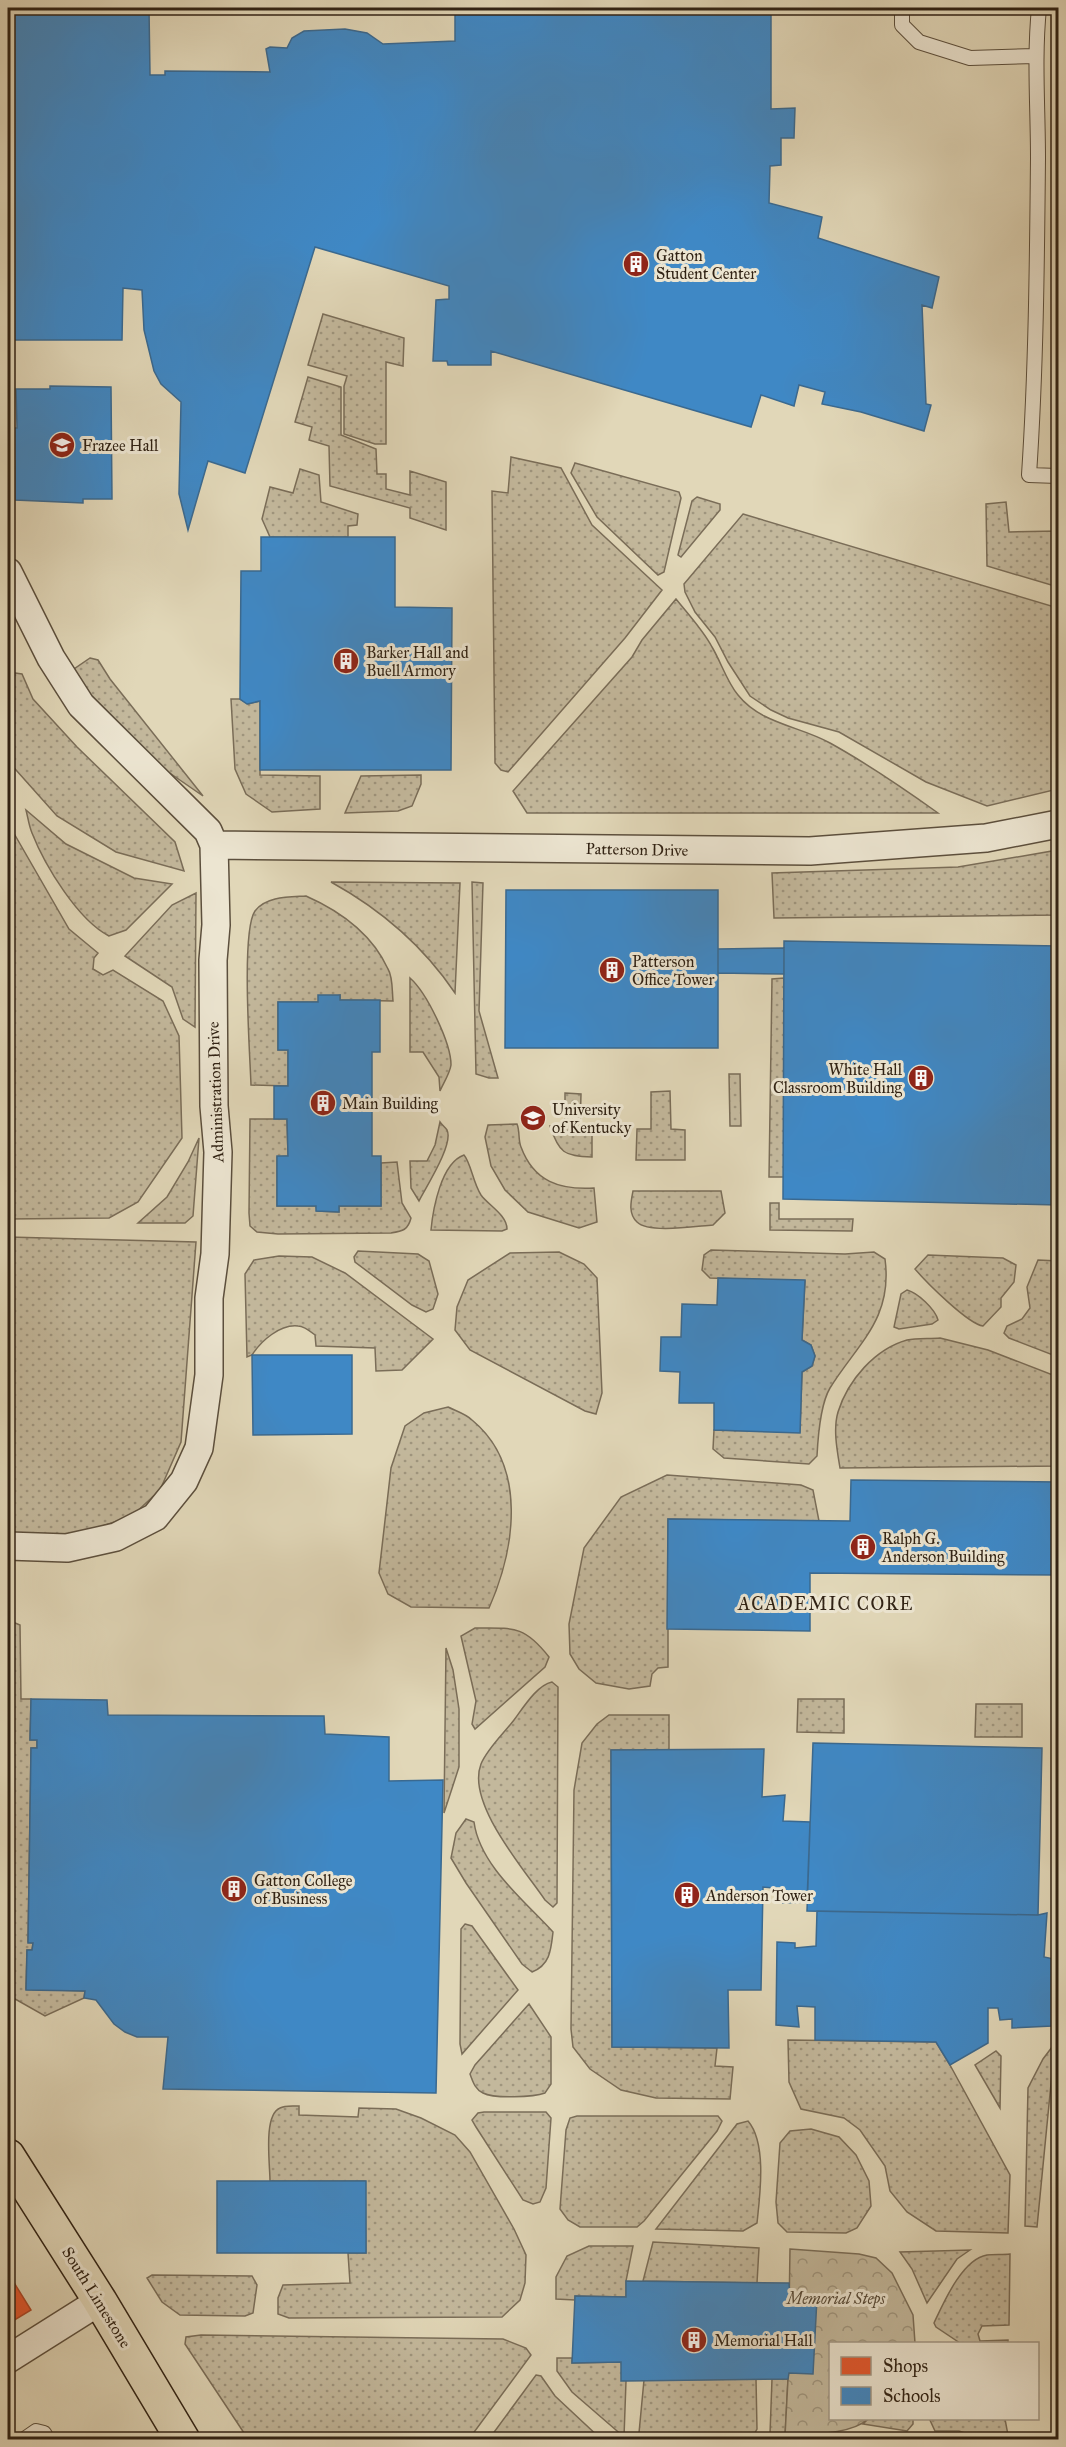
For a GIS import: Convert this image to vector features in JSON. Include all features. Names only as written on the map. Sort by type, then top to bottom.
[{"type":"main road","name":"South Limestone","points":[[8,2156],[100,2301],[183,2439]]},
{"type":"street","points":[[8,572],[51,658],[81,705],[208,831],[214,845]]},
{"type":"street","name":"Patterson Drive","points":[[214,845],[810,851],[986,838],[1059,824]]},
{"type":"street","name":"Administration Drive","points":[[8,1546],[67,1548],[116,1538],[155,1517],[184,1481],[199,1448],[209,1375],[209,1298],[217,1221],[218,1152],[214,1106],[213,960],[216,925],[214,845]]},
{"type":"street","points":[[8,2359],[100,2301]]},
{"type":"lane","points":[[902,8],[902,25],[919,42],[970,58],[1035,56]]},
{"type":"lane","points":[[1040,8],[1035,56],[1038,158],[1036,377],[1029,474],[1059,476]]},
{"type":"lane","points":[[23,2439],[36,2431],[44,2433],[48,2439]]},
{"type":"green space","points":[[323,314],[404,338],[403,366],[386,362],[386,444],[375,444],[344,434],[344,386],[347,376],[308,365]]},
{"type":"green space","points":[[308,377],[341,387],[341,435],[376,449],[377,474],[386,474],[386,489],[410,495],[410,471],[446,482],[446,530],[410,518],[410,508],[330,486],[329,446],[309,440],[312,427],[295,422]]},
{"type":"green space","points":[[511,457],[561,468],[592,525],[662,590],[625,638],[508,772],[501,770],[495,763],[492,491],[508,493]]},
{"type":"green space","points":[[575,463],[679,492],[681,498],[664,572],[658,575],[597,517],[571,473]]},
{"type":"green space","points":[[300,469],[319,475],[321,502],[358,514],[357,525],[348,526],[348,537],[270,537],[262,519],[270,487],[293,493]]},
{"type":"green space","points":[[697,497],[720,504],[720,510],[681,557],[678,555],[692,501]]},
{"type":"green space","points":[[1006,502],[1009,532],[1058,531],[1058,587],[987,566],[986,504]]},
{"type":"green space","points":[[743,514],[1058,608],[1058,789],[987,806],[926,782],[839,732],[788,718],[750,696],[715,637],[695,612],[685,592],[684,584]]},
{"type":"green space","points":[[676,599],[704,634],[731,684],[747,705],[769,718],[818,737],[844,751],[938,813],[527,813],[513,791],[632,657],[642,640]]},
{"type":"green space","points":[[90,658],[98,660],[110,679],[203,796],[161,767],[122,733],[72,675],[74,669]]},
{"type":"green space","points":[[8,672],[22,674],[33,699],[77,747],[175,842],[184,871],[116,852],[57,816],[8,761]]},
{"type":"green space","points":[[231,699],[240,699],[248,704],[260,701],[260,775],[320,776],[320,809],[272,812],[246,794],[235,769]]},
{"type":"green space","points":[[421,775],[421,784],[412,806],[398,811],[345,813],[361,776]]},
{"type":"green space","points":[[26,810],[66,844],[134,878],[172,884],[126,930],[109,936],[97,928],[74,905],[54,876],[31,830]]},
{"type":"green space","points":[[8,823],[69,929],[98,953],[94,958],[93,969],[103,975],[113,970],[163,1001],[179,1036],[182,1138],[138,1202],[109,1218],[8,1219]]},
{"type":"green space","points":[[1058,850],[1058,915],[774,918],[772,873],[958,867]]},
{"type":"green space","points":[[331,882],[460,883],[455,993],[443,976],[400,930],[367,904]]},
{"type":"green space","points":[[472,882],[483,883],[479,1011],[498,1078],[476,1074]]},
{"type":"green space","points":[[196,893],[195,1027],[183,1019],[172,987],[125,956],[172,905]]},
{"type":"green space","points":[[306,896],[343,916],[364,934],[390,972],[393,1001],[340,1000],[340,995],[318,1002],[278,1002],[278,1050],[288,1050],[288,1086],[251,1085],[247,967],[251,923],[255,911],[265,902],[279,898]]},
{"type":"green space","points":[[410,978],[424,995],[447,1044],[451,1065],[440,1091],[439,1077],[423,1052],[410,1052]]},
{"type":"green space","points":[[784,978],[784,1177],[769,1177],[772,979]]},
{"type":"green space","points":[[729,1074],[740,1074],[741,1126],[730,1126]]},
{"type":"green space","points":[[670,1091],[671,1129],[685,1130],[685,1160],[636,1160],[637,1129],[651,1129],[651,1092]]},
{"type":"green space","points":[[565,1093],[581,1094],[580,1130],[592,1130],[592,1157],[569,1154],[560,1147],[553,1135],[550,1126],[565,1126]]},
{"type":"green space","points":[[250,1119],[287,1119],[288,1156],[277,1157],[277,1206],[316,1206],[317,1211],[339,1212],[339,1206],[381,1206],[381,1163],[397,1162],[402,1203],[411,1218],[407,1227],[402,1231],[391,1233],[278,1234],[257,1232],[250,1226],[249,1213]]},
{"type":"green space","points":[[440,1122],[447,1130],[447,1145],[419,1201],[411,1188],[410,1161],[427,1161],[435,1145]]},
{"type":"green space","points":[[517,1124],[521,1147],[526,1159],[541,1176],[559,1185],[594,1188],[597,1222],[579,1228],[528,1212],[505,1190],[491,1166],[485,1137],[488,1125]]},
{"type":"green space","points":[[199,1138],[193,1216],[185,1223],[138,1223],[167,1197]]},
{"type":"green space","points":[[464,1155],[481,1195],[501,1215],[507,1229],[502,1231],[431,1230],[436,1199],[444,1177],[449,1167]]},
{"type":"green space","points":[[633,1191],[721,1191],[725,1213],[713,1225],[685,1228],[643,1226],[632,1215]]},
{"type":"green space","points":[[770,1203],[779,1203],[779,1219],[853,1219],[852,1231],[770,1230]]},
{"type":"green space","points":[[8,1237],[196,1242],[181,1442],[160,1490],[132,1516],[73,1536],[8,1535]]},
{"type":"green space","points":[[711,1250],[845,1254],[874,1252],[885,1259],[884,1298],[871,1329],[830,1388],[820,1421],[817,1456],[809,1464],[724,1458],[713,1449],[714,1430],[800,1432],[802,1372],[812,1366],[815,1356],[811,1345],[802,1340],[805,1281],[710,1278],[702,1270],[704,1255]]},
{"type":"green space","points":[[358,1251],[418,1254],[429,1261],[438,1294],[433,1309],[426,1312],[412,1305],[355,1262],[354,1257]]},
{"type":"green space","points":[[559,1252],[584,1264],[597,1278],[602,1393],[596,1414],[585,1411],[470,1350],[455,1330],[457,1307],[468,1280],[510,1253]]},
{"type":"green space","points":[[928,1255],[1003,1258],[1016,1265],[1014,1282],[1001,1298],[1001,1307],[983,1326],[976,1324],[958,1311],[915,1269]]},
{"type":"green space","points":[[279,1256],[312,1257],[345,1273],[433,1339],[402,1370],[376,1371],[375,1348],[316,1346],[315,1335],[298,1326],[278,1331],[247,1357],[245,1274],[254,1260]]},
{"type":"green space","points":[[1038,1260],[1058,1261],[1058,1357],[1009,1338],[1004,1333],[1007,1326],[1022,1319],[1030,1308],[1027,1287]]},
{"type":"green space","points":[[907,1290],[925,1302],[938,1320],[932,1324],[899,1329],[894,1327],[901,1294]]},
{"type":"green space","points":[[940,1338],[988,1350],[1058,1377],[1058,1466],[840,1468],[836,1440],[838,1412],[848,1389],[864,1367],[895,1344],[911,1339]]},
{"type":"green space","points":[[448,1407],[470,1418],[490,1439],[502,1460],[509,1484],[510,1535],[498,1585],[489,1608],[411,1607],[388,1594],[379,1573],[391,1468],[405,1426],[424,1413]]},
{"type":"green space","points":[[667,1475],[801,1485],[813,1490],[819,1521],[668,1519],[668,1667],[658,1668],[652,1674],[650,1686],[629,1689],[596,1683],[579,1669],[570,1654],[569,1624],[584,1548],[621,1497]]},
{"type":"green space","points":[[8,1620],[20,1625],[21,1699],[31,1699],[30,1740],[37,1740],[37,1748],[31,1748],[28,1942],[33,1943],[32,1950],[27,1950],[26,1989],[85,1991],[84,1998],[45,2016],[8,1995]]},
{"type":"green space","points":[[475,1628],[517,1630],[532,1639],[549,1657],[545,1667],[475,1729],[472,1724],[476,1701],[461,1636]]},
{"type":"green space","points":[[446,1648],[453,1670],[459,1709],[459,1767],[444,1813]]},
{"type":"green space","points":[[552,1682],[558,1687],[557,1903],[553,1907],[545,1900],[499,1835],[482,1797],[479,1780],[481,1764],[491,1747],[536,1692]]},
{"type":"green space","points":[[798,1699],[844,1699],[844,1733],[797,1732]]},
{"type":"green space","points":[[976,1704],[1022,1704],[1022,1737],[975,1737]]},
{"type":"green space","points":[[609,1715],[669,1715],[669,1750],[611,1750],[612,2047],[717,2048],[715,2066],[733,2067],[730,2099],[656,2098],[621,2090],[590,2069],[573,2047],[571,2029],[574,1790],[582,1743],[597,1724]]},
{"type":"green space","points":[[466,1819],[474,1822],[478,1838],[494,1868],[553,1932],[546,1961],[532,1972],[522,1964],[451,1858],[456,1833]]},
{"type":"green space","points":[[465,1924],[472,1926],[518,1990],[462,2054],[460,2044],[461,1929]]},
{"type":"green space","points":[[529,2004],[551,2037],[551,2084],[545,2093],[532,2096],[505,2097],[483,2093],[476,2087],[470,2074],[475,2065]]},
{"type":"green space","points":[[788,2040],[936,2042],[1010,2175],[1008,2233],[936,2231],[907,2212],[890,2191],[885,2166],[860,2130],[844,2118],[801,2109],[789,2082]]},
{"type":"green space","points":[[1055,2043],[1037,2227],[1025,2226],[1028,2088],[1043,2059]]},
{"type":"green space","points":[[996,2051],[1001,2056],[1000,2108],[975,2065]]},
{"type":"green space","points":[[299,2106],[299,2115],[358,2117],[359,2108],[396,2109],[421,2118],[455,2135],[470,2152],[514,2229],[526,2255],[525,2283],[520,2300],[502,2317],[289,2318],[278,2314],[278,2298],[283,2285],[350,2283],[348,2253],[366,2253],[365,2181],[270,2181],[269,2130],[271,2120],[280,2108]]},
{"type":"green space","points":[[546,2112],[551,2118],[546,2188],[540,2202],[533,2204],[523,2200],[476,2127],[472,2120],[478,2113]]},
{"type":"green space","points":[[577,2116],[718,2116],[722,2121],[717,2131],[637,2227],[580,2227],[568,2220],[560,2209],[566,2130],[570,2118]]},
{"type":"green space","points":[[748,2121],[758,2142],[760,2156],[757,2223],[743,2231],[656,2229],[737,2124]]},
{"type":"green space","points":[[811,2129],[839,2137],[856,2155],[869,2181],[871,2206],[857,2228],[846,2233],[787,2232],[778,2223],[776,2202],[780,2143],[790,2131]]},
{"type":"green space","points":[[653,2242],[759,2248],[757,2283],[643,2281]]},
{"type":"green space","points":[[589,2246],[633,2246],[626,2281],[626,2297],[575,2296],[575,2300],[556,2299],[556,2277],[567,2256]]},
{"type":"green space","name":"Memorial Steps","points":[[790,2249],[859,2254],[876,2258],[892,2273],[913,2315],[915,2342],[829,2342],[829,2420],[866,2420],[840,2431],[785,2436]]},
{"type":"green space","points":[[970,2250],[957,2259],[927,2303],[912,2269],[900,2252]]},
{"type":"green space","points":[[1010,2254],[1009,2325],[982,2326],[978,2334],[980,2341],[1008,2340],[1008,2342],[958,2342],[936,2327],[934,2323],[954,2283],[969,2265],[987,2255]]},
{"type":"green space","points":[[152,2275],[252,2276],[257,2285],[253,2313],[245,2316],[180,2315],[162,2302],[147,2278]]},
{"type":"green space","points":[[201,2335],[503,2339],[526,2348],[531,2355],[469,2439],[248,2439],[185,2344],[186,2337]]},
{"type":"green space","points":[[557,2358],[572,2358],[572,2363],[621,2362],[626,2381],[624,2437],[572,2392],[557,2371]]},
{"type":"green space","points":[[536,2375],[541,2376],[555,2396],[601,2439],[489,2439]]},
{"type":"green space","points":[[756,2379],[757,2429],[753,2436],[647,2439],[639,2433],[644,2380]]},
{"type":"green space","points":[[772,2379],[788,2379],[785,2436],[778,2437],[770,2434]]},
{"type":"green space","points":[[867,2420],[913,2420],[913,2424],[907,2431],[863,2424]]},
{"type":"green space","points":[[930,2420],[1005,2420],[1008,2435],[973,2436],[959,2431],[935,2431]]},
{"type":"building: Shops","points":[[8,2273],[31,2310],[8,2324]]},
{"type":"building: Schools","name":"Gatton Student Center","points":[[8,8],[149,8],[150,75],[165,75],[165,71],[270,72],[266,49],[270,47],[287,48],[292,38],[304,31],[345,29],[367,33],[383,44],[455,41],[455,8],[771,8],[771,109],[795,108],[794,138],[781,138],[781,165],[770,166],[769,203],[822,217],[818,238],[939,277],[932,308],[922,305],[926,404],[931,405],[924,431],[861,412],[822,404],[825,392],[799,385],[794,406],[761,395],[751,427],[491,351],[491,365],[448,365],[447,361],[433,361],[436,300],[449,299],[449,286],[315,247],[245,473],[208,461],[188,530],[179,494],[181,402],[161,384],[154,371],[144,330],[142,290],[123,288],[122,340],[8,340]]},
{"type":"building: Schools","name":"Frazee Hall","points":[[50,386],[111,387],[112,499],[83,499],[83,503],[15,500],[12,428],[17,428],[16,389],[50,389]]},
{"type":"building: Schools","name":"Barker Hall and Buell Armory","points":[[261,537],[395,537],[395,607],[452,608],[451,770],[260,770],[260,701],[247,704],[240,699],[240,692],[241,571],[261,571]]},
{"type":"building: Schools","name":"Patterson Office Tower","points":[[506,890],[718,890],[718,1048],[505,1048]]},
{"type":"building: Schools","name":"White Hall Classroom Building","points":[[784,941],[1058,946],[1058,1205],[783,1199]]},
{"type":"building: Schools","points":[[784,948],[784,974],[718,973],[718,949]]},
{"type":"building: Schools","name":"Main Building","points":[[318,995],[340,995],[340,1000],[380,1000],[380,1052],[372,1052],[372,1156],[381,1156],[381,1206],[339,1206],[339,1212],[316,1211],[316,1206],[277,1206],[277,1156],[288,1156],[287,1119],[274,1119],[274,1086],[288,1086],[288,1050],[278,1050],[278,1002],[318,1002]]},
{"type":"building: Schools","points":[[718,1278],[805,1280],[802,1340],[811,1345],[815,1356],[812,1366],[802,1372],[800,1433],[714,1430],[714,1403],[679,1403],[680,1372],[660,1371],[661,1337],[681,1337],[682,1304],[717,1305]]},
{"type":"building: Schools","points":[[252,1355],[352,1355],[352,1434],[253,1435]]},
{"type":"building: Schools","name":"Ralph G. Anderson Building","points":[[851,1480],[1058,1482],[1058,1575],[810,1573],[810,1631],[667,1629],[668,1519],[850,1521]]},
{"type":"building: Schools","name":"Gatton College of Business","points":[[31,1699],[107,1700],[108,1715],[324,1716],[325,1734],[389,1737],[389,1781],[443,1780],[436,2093],[163,2089],[168,2037],[137,2037],[125,2032],[114,2024],[96,2000],[84,1998],[85,1991],[26,1990],[27,1950],[32,1950],[33,1943],[28,1943],[31,1748],[37,1748],[37,1740],[30,1740]]},
{"type":"building: Schools","points":[[813,1743],[1042,1748],[1038,1915],[807,1911]]},
{"type":"building: Schools","name":"Anderson Tower","points":[[764,1749],[762,1797],[785,1795],[783,1821],[810,1822],[807,1902],[783,1903],[784,1889],[763,1887],[761,1990],[728,1990],[729,2048],[612,2047],[611,1750]]},
{"type":"building: Schools","points":[[817,1911],[1038,1915],[1047,1913],[1044,1957],[1054,1959],[1052,2026],[1012,2028],[1012,2019],[1000,2020],[998,2008],[988,2008],[988,2043],[950,2065],[936,2042],[815,2040],[815,2007],[797,2006],[799,2027],[776,2025],[777,1942],[795,1943],[795,1948],[816,1946]]},
{"type":"building: Schools","points":[[217,2181],[366,2181],[366,2253],[217,2253]]},
{"type":"building: Schools","name":"Memorial Hall","points":[[626,2281],[789,2283],[790,2297],[817,2298],[813,2374],[789,2373],[788,2379],[621,2381],[621,2362],[572,2363],[575,2296],[626,2297]]},
{"type":"place","name":"Gatton Student Center","points":[[636,264]]},
{"type":"place","name":"Frazee Hall","points":[[62,445]]},
{"type":"place","name":"Barker Hall and Buell Armory","points":[[346,661]]},
{"type":"place","name":"Patterson Office Tower","points":[[612,970]]},
{"type":"place","name":"White Hall Classroom Building","points":[[921,1078]]},
{"type":"place","name":"Main Building","points":[[323,1103]]},
{"type":"place","name":"University of Kentucky","points":[[533,1118]]},
{"type":"place","name":"Ralph G. Anderson Building","points":[[863,1547]]},
{"type":"place","name":"Gatton College of Business","points":[[234,1889]]},
{"type":"place","name":"Anderson Tower","points":[[687,1895]]},
{"type":"place","name":"Memorial Hall","points":[[694,2340]]},
{"type":"district","name":"ACADEMIC CORE","points":[[826,1604]]}]
